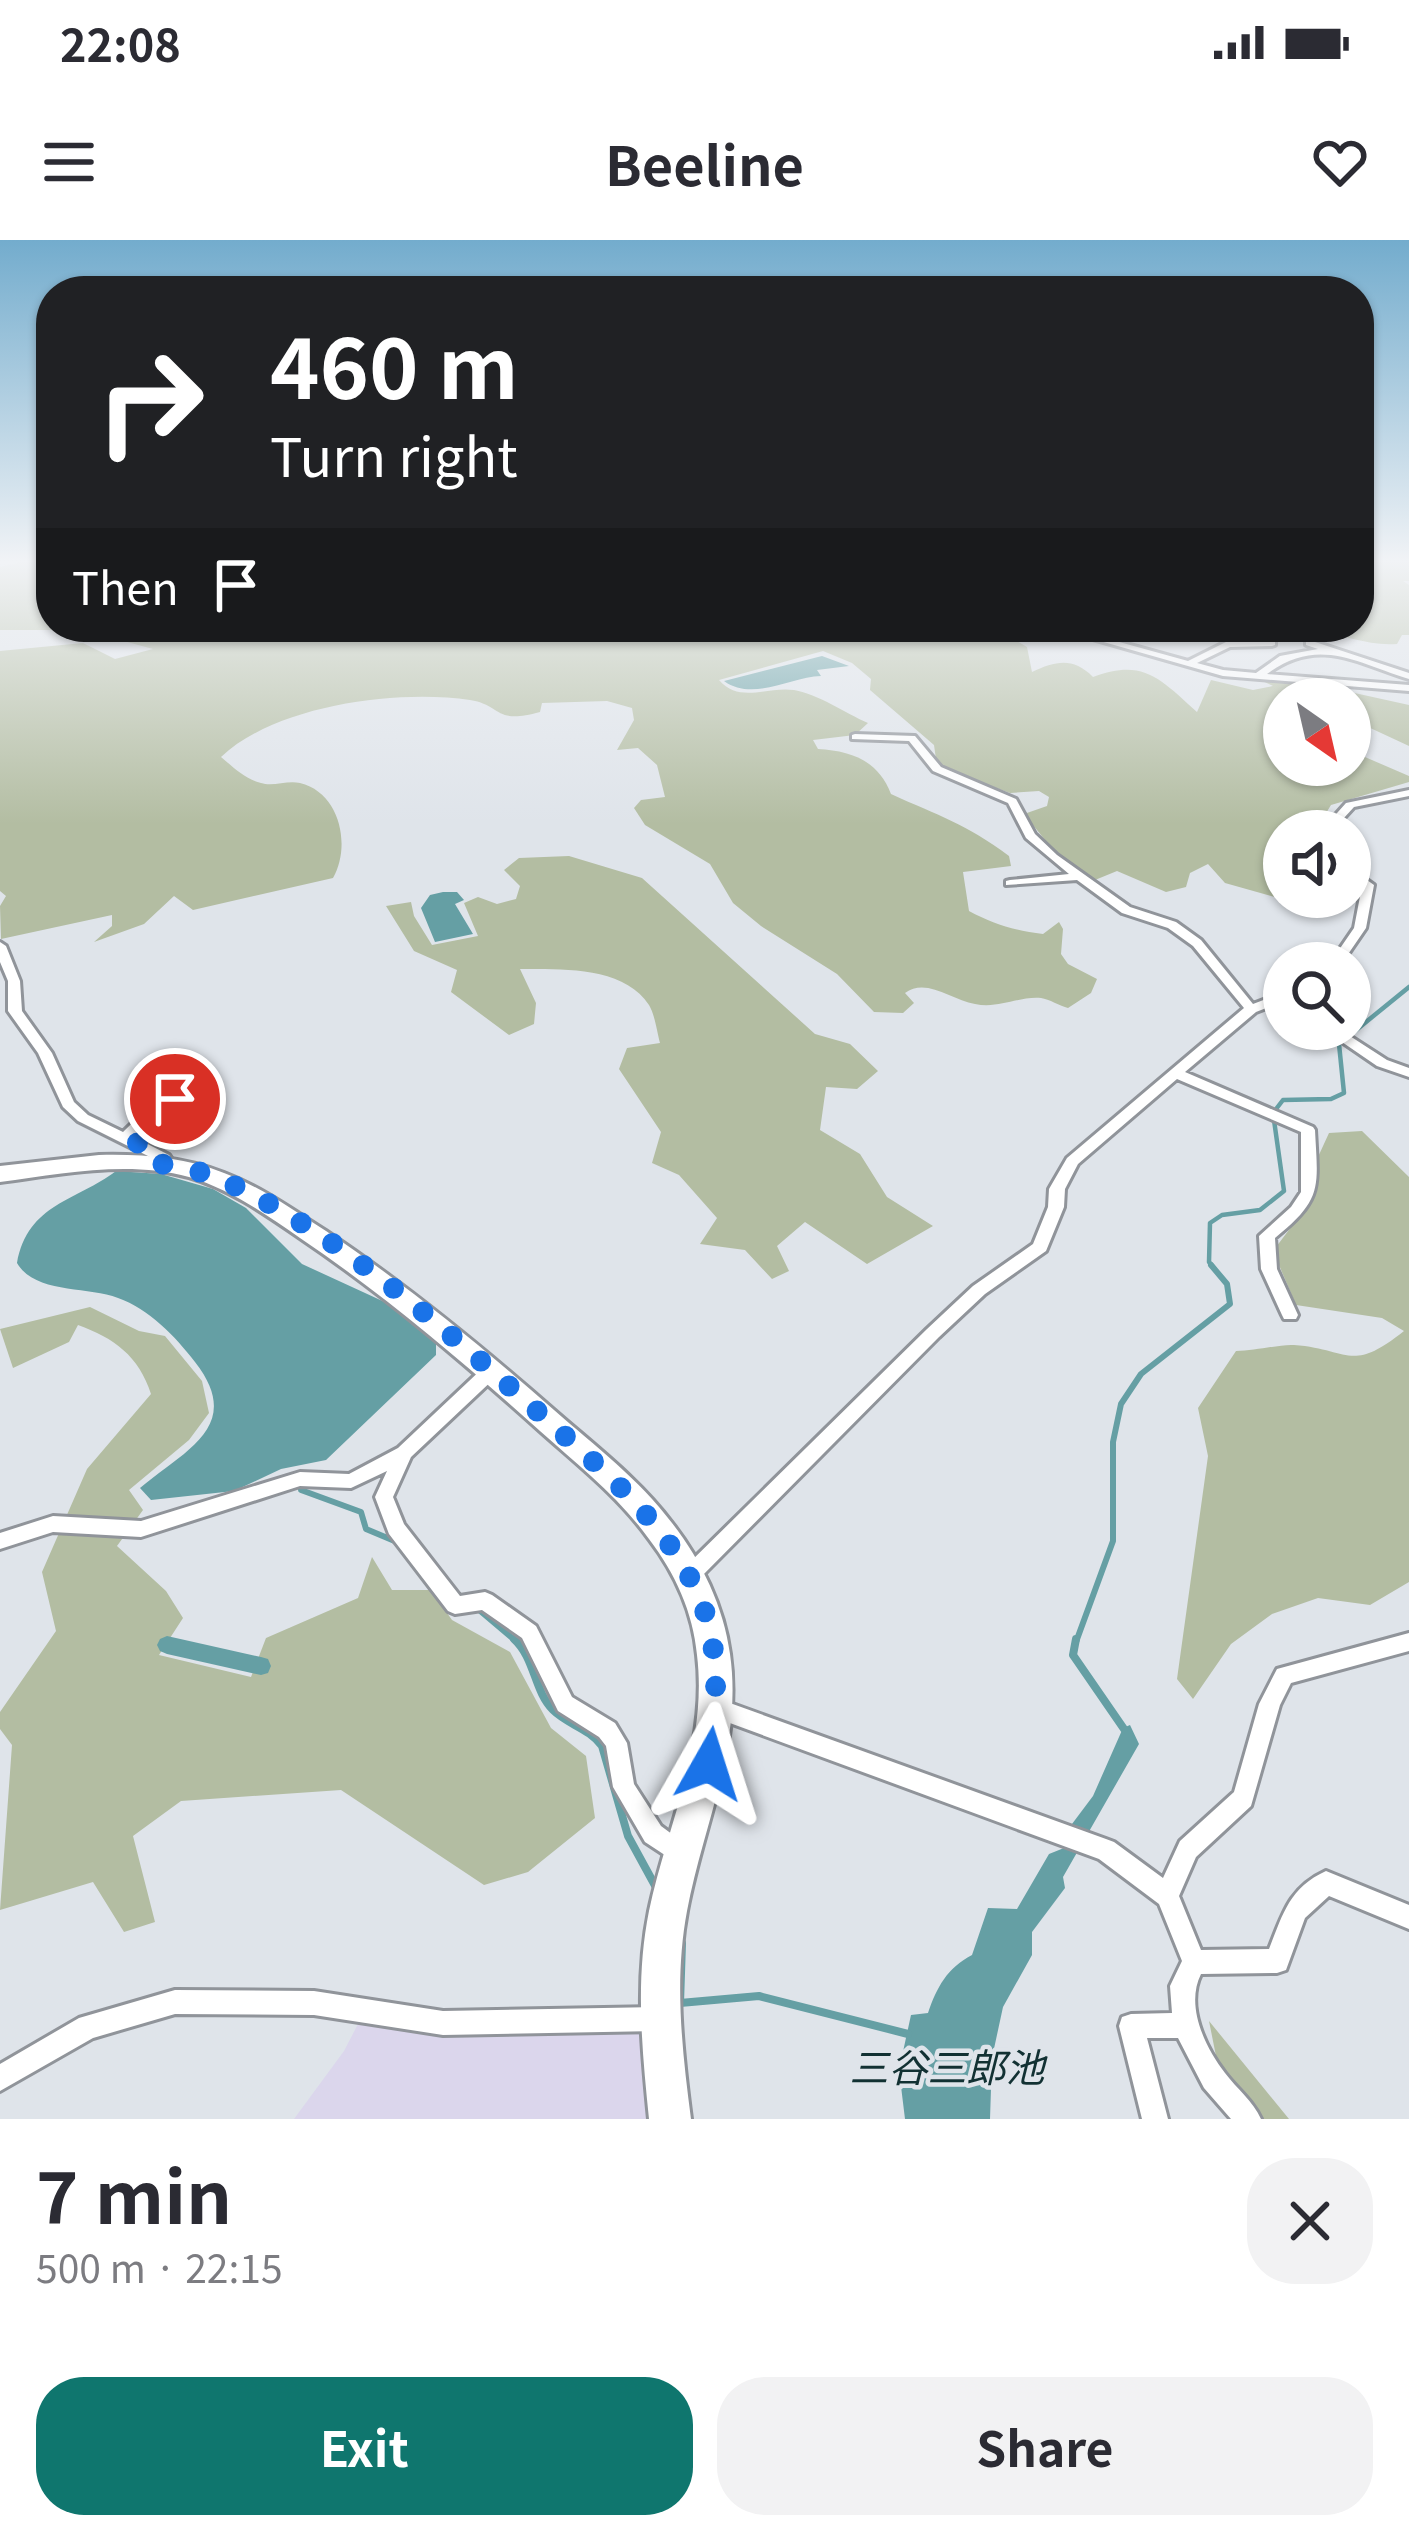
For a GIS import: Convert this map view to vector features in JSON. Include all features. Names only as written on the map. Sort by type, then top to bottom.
[{"type":"main road","points":[[4,1176],[98,1164],[162,1164],[217,1178],[276,1210],[410,1301],[629,1495],[660,1530],[689,1576],[708,1624],[716,1708],[709,1764],[662,1945],[661,2018],[670,2119]]},
{"type":"street","points":[[1133,649],[1222,673],[1409,688]]},
{"type":"street","points":[[1189,664],[1219,649]]},
{"type":"street","points":[[1324,649],[1409,676]]},
{"type":"street","points":[[1258,676],[1283,658],[1328,650]]},
{"type":"street","points":[[855,737],[912,738],[937,770],[1012,801],[1030,836],[1126,910],[1172,925],[1197,943],[1251,1009]]},
{"type":"street","points":[[1345,810],[1350,805],[1409,793]]},
{"type":"street","points":[[1010,884],[1082,876]]},
{"type":"street","points":[[0,946],[14,981],[15,1011],[45,1053],[68,1104],[82,1118],[164,1158],[162,1164]]},
{"type":"street","points":[[689,1576],[948,1318],[1040,1246],[1056,1207],[1057,1189],[1072,1161],[1251,1009],[1263,1005]]},
{"type":"street","points":[[1367,1050],[1409,1073]]},
{"type":"street","points":[[1176,1072],[1276,1120],[1308,1130],[1311,1189],[1306,1206],[1267,1236],[1269,1269],[1290,1315]]},
{"type":"street","points":[[127,1137],[162,1102],[208,1100]]},
{"type":"street","points":[[0,1541],[53,1524],[141,1529],[300,1479],[351,1481],[404,1453],[491,1370]]},
{"type":"street","points":[[404,1453],[384,1497],[396,1528],[455,1605],[485,1600],[529,1631],[565,1704],[607,1730],[616,1743],[624,1786],[653,1834],[682,1856]]},
{"type":"street","points":[[1167,1896],[1188,1849],[1243,1798],[1270,1704],[1284,1676],[1409,1642]]},
{"type":"street","points":[[716,1708],[1106,1850],[1167,1896],[1194,1962],[1182,1986],[1185,2025],[1213,2079],[1247,2119]]},
{"type":"street","points":[[1194,1962],[1277,1961],[1296,1910],[1326,1883],[1409,1917]]},
{"type":"street","points":[[0,2078],[88,2027],[175,2002],[314,2003],[443,2023],[661,2018]]},
{"type":"street","points":[[1155,2119],[1131,2026],[1185,2025]]},
{"type":"shaded area","points":[[358,2024],[464,2035],[533,2027],[632,2025],[651,2036],[658,2119],[294,2119]]},
{"type":"green space","points":[[94,649],[115,659],[152,649],[1027,649],[1032,672],[1064,663],[1093,677],[1139,671],[1197,712],[1211,680],[1263,688],[1263,786],[1371,786],[1371,760],[1409,776],[1409,782],[1331,805],[1328,810],[1263,810],[1263,894],[1225,883],[1208,864],[1190,873],[1186,887],[1166,892],[1117,871],[1095,880],[1058,856],[1024,814],[1047,806],[1049,797],[1039,791],[1010,793],[937,766],[934,745],[870,690],[871,679],[852,663],[823,651],[719,680],[745,693],[803,692],[868,723],[855,735],[813,740],[818,749],[842,752],[871,765],[891,794],[965,828],[1009,856],[1011,866],[963,872],[969,911],[1005,926],[1043,934],[1059,922],[1061,954],[1068,964],[1097,979],[1091,993],[1068,1008],[1041,998],[975,1004],[922,987],[905,993],[914,1003],[903,1013],[874,1012],[837,974],[733,903],[710,864],[645,825],[634,808],[641,800],[665,797],[657,765],[638,748],[617,750],[634,720],[632,708],[607,701],[542,703],[540,712],[514,716],[470,700],[374,699],[305,713],[273,725],[221,757],[255,781],[300,783],[325,798],[341,837],[333,878],[193,910],[174,896],[144,924],[94,942],[112,926],[112,915],[1,939],[0,906],[6,896],[0,891],[0,651]]},
{"type":"green space","points":[[1371,697],[1409,705],[1409,746],[1371,728]]},
{"type":"green space","points":[[569,856],[642,878],[815,1034],[850,1044],[878,1071],[857,1089],[826,1087],[820,1130],[860,1154],[887,1197],[933,1226],[867,1264],[805,1222],[777,1246],[789,1271],[772,1279],[745,1250],[700,1244],[717,1218],[679,1175],[652,1163],[661,1132],[619,1069],[627,1048],[660,1043],[651,1009],[638,992],[590,972],[520,969],[536,1003],[534,1024],[509,1035],[451,992],[457,970],[414,951],[386,906],[411,902],[432,945],[478,936],[464,903],[478,897],[497,904],[516,899],[520,886],[504,870],[519,858]]},
{"type":"green space","points":[[1362,1131],[1409,1177],[1409,1582],[1370,1605],[1318,1598],[1272,1614],[1231,1644],[1193,1699],[1177,1679],[1208,1456],[1198,1408],[1236,1351],[1294,1345],[1360,1355],[1404,1331],[1382,1318],[1296,1305],[1273,1251],[1301,1214],[1312,1170],[1329,1133]]},
{"type":"green space","points":[[90,1307],[139,1331],[165,1336],[202,1381],[209,1413],[189,1440],[129,1490],[143,1510],[117,1546],[166,1591],[183,1618],[159,1655],[251,1677],[266,1638],[358,1598],[372,1557],[392,1590],[431,1590],[452,1620],[510,1652],[551,1728],[586,1756],[595,1818],[528,1872],[484,1885],[341,1790],[181,1801],[133,1836],[155,1922],[124,1932],[93,1882],[0,1910],[12,1745],[0,1729],[0,1712],[56,1631],[42,1572],[87,1469],[151,1394],[132,1359],[91,1330],[78,1325],[69,1342],[13,1368],[0,1329]]},
{"type":"green space","points":[[1209,2021],[1289,2119],[1257,2119],[1218,2066]]},
{"type":"water","points":[[822,656],[849,666],[817,670],[821,676],[759,689],[724,681]]},
{"type":"water","points":[[457,892],[464,900],[455,904],[473,934],[435,942],[421,908],[430,895]]},
{"type":"water","points":[[116,1171],[161,1174],[213,1189],[246,1208],[302,1264],[389,1304],[436,1343],[436,1355],[326,1460],[281,1469],[234,1491],[151,1500],[140,1488],[190,1448],[211,1420],[214,1403],[209,1384],[179,1343],[140,1309],[105,1294],[49,1285],[25,1273],[17,1263],[23,1243],[43,1215]]},
{"type":"water","name":"三谷三郎池","points":[[1130,1725],[1139,1744],[1063,1877],[1065,1888],[1032,1932],[1032,1955],[1003,2007],[992,2058],[990,2119],[905,2119],[899,2070],[911,2015],[928,2013],[944,1979],[972,1955],[988,1908],[1017,1909],[1049,1854],[1064,1848],[1069,1828],[1093,1796],[1123,1728]]},
{"type":"waterway","points":[[1214,1268],[1209,1262],[1210,1223],[1222,1215],[1260,1210],[1284,1191],[1273,1113],[1283,1100],[1331,1099],[1344,1093],[1339,1044],[1409,987]]},
{"type":"waterway","points":[[1076,1642],[1113,1541],[1113,1442],[1121,1404],[1141,1374],[1230,1304],[1227,1284],[1211,1265]]},
{"type":"waterway","points":[[301,1484],[301,1490],[361,1512],[366,1529],[397,1542]]},
{"type":"waterway","points":[[478,1609],[516,1641]]},
{"type":"waterway","points":[[1076,1639],[1073,1655],[1124,1729]]},
{"type":"waterway","points":[[516,1641],[553,1710],[602,1746],[628,1836],[658,1891]]},
{"type":"waterway","points":[[167,1645],[261,1666]]},
{"type":"waterway","points":[[682,1943],[680,2003],[759,1996],[908,2034]]},
{"type":"route","points":[[175,1099],[153,1106],[127,1137],[164,1158],[162,1164],[236,1186],[410,1301],[599,1467],[660,1530],[689,1576],[708,1624],[716,1688],[709,1764]]}]
